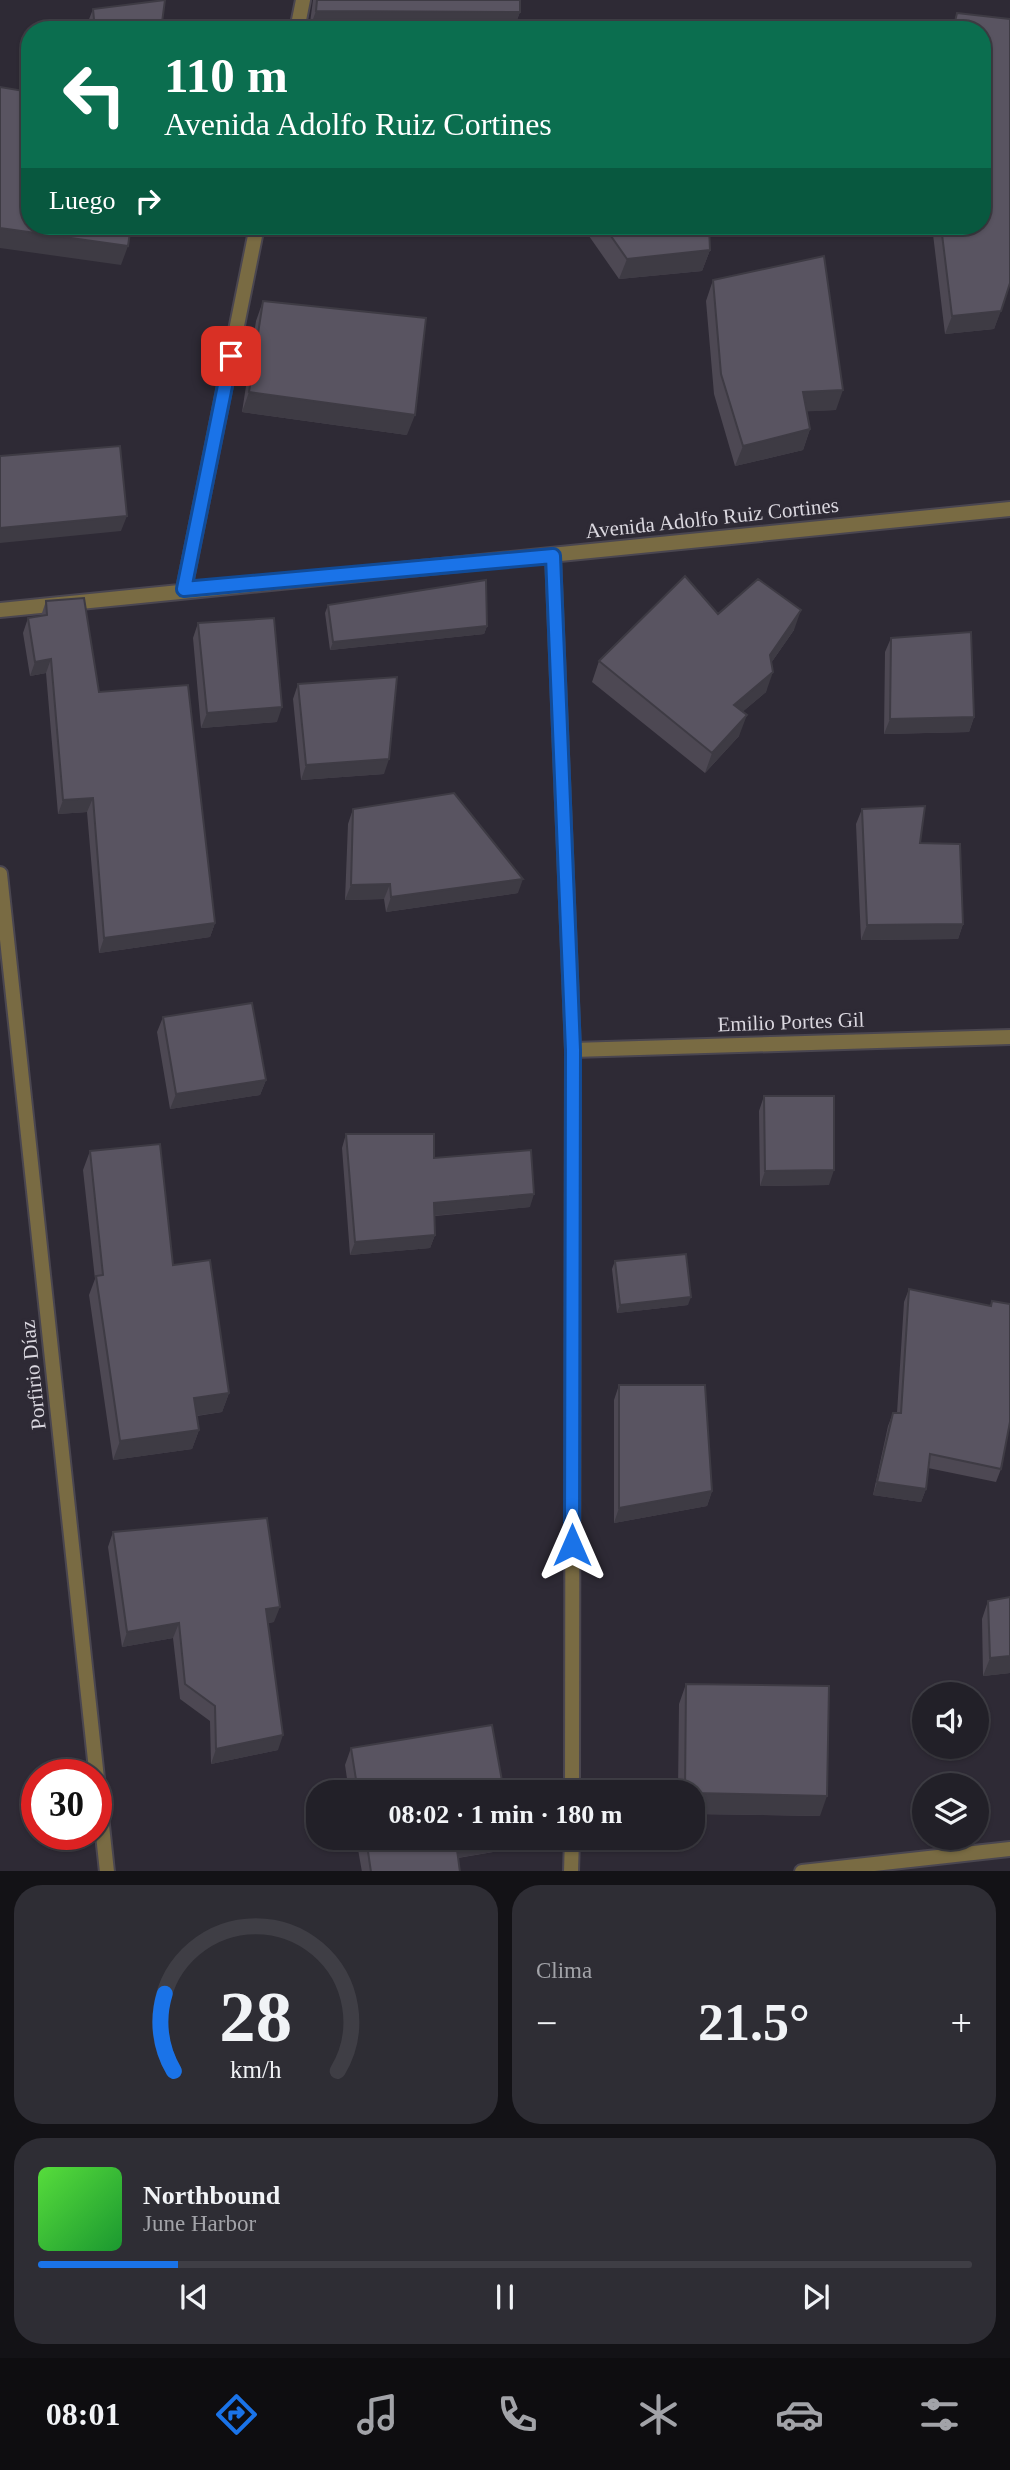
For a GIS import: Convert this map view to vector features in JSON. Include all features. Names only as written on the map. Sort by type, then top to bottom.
[{"type":"street","points":[[299,21],[303,0]]},
{"type":"street","points":[[184,589],[255,235]]},
{"type":"street","name":"Avenida Adolfo Ruiz Cortines","points":[[0,610],[184,589],[553,556],[1010,509]]},
{"type":"street","points":[[553,556],[573,1050],[572,1780]]},
{"type":"street","name":"Porfirio Díaz","points":[[0,874],[107,1871]]},
{"type":"street","name":"Emilio Portes Gil","points":[[573,1050],[1010,1037]]},
{"type":"street","points":[[802,1871],[1010,1849]]},
{"type":"street","points":[[572,1850],[572,1871]]},
{"type":"building","points":[[165,0],[162,21],[94,21],[93,9]]},
{"type":"building","points":[[317,0],[520,0],[520,12],[316,11]]},
{"type":"building","points":[[957,13],[1010,19],[1010,283],[1001,311],[952,316],[942,235],[991,235],[991,21],[955,21]]},
{"type":"building","points":[[0,87],[21,90],[21,231],[0,228]]},
{"type":"building","points":[[50,235],[130,235],[128,246]]},
{"type":"building","points":[[610,235],[709,235],[710,250],[627,259]]},
{"type":"building","points":[[824,256],[843,390],[803,392],[810,429],[743,446],[721,374],[713,280]]},
{"type":"building","points":[[263,301],[426,318],[415,415],[249,392]]},
{"type":"building","points":[[120,446],[127,516],[0,528],[0,456]]},
{"type":"building","points":[[685,576],[718,614],[758,579],[801,610],[770,655],[773,672],[734,705],[747,715],[712,753],[599,661]]},
{"type":"building","points":[[486,580],[487,626],[333,642],[328,605]]},
{"type":"building","points":[[84,598],[99,692],[188,685],[215,923],[104,938],[93,798],[63,800],[51,659],[35,662],[28,618],[47,615],[46,601]]},
{"type":"building","points":[[274,618],[282,707],[207,713],[198,623]]},
{"type":"building","points":[[971,632],[974,717],[890,719],[891,638]]},
{"type":"building","points":[[397,677],[389,759],[306,765],[298,684]]},
{"type":"building","points":[[454,793],[523,879],[391,897],[390,884],[351,885],[353,809]]},
{"type":"building","points":[[925,806],[920,843],[960,844],[963,924],[867,925],[862,809]]},
{"type":"building","points":[[252,1003],[266,1080],[176,1094],[163,1017]]},
{"type":"building","points":[[764,1096],[834,1096],[834,1170],[765,1171]]},
{"type":"building","points":[[346,1134],[434,1134],[434,1158],[531,1150],[534,1194],[434,1203],[435,1235],[355,1242]]},
{"type":"building","points":[[160,1144],[173,1265],[210,1260],[229,1393],[194,1398],[199,1430],[120,1441],[96,1276],[103,1275],[90,1151]]},
{"type":"building","points":[[686,1254],[691,1297],[620,1305],[615,1261]]},
{"type":"building","points":[[909,1289],[991,1306],[992,1301],[1010,1304],[1010,1422],[1001,1469],[930,1454],[926,1489],[877,1482],[893,1413],[901,1413]]},
{"type":"building","points":[[619,1385],[705,1385],[712,1491],[619,1508]]},
{"type":"building","points":[[267,1518],[280,1607],[266,1609],[283,1735],[216,1749],[215,1706],[185,1684],[179,1623],[127,1632],[113,1532]]},
{"type":"building","points":[[1010,1597],[1010,1656],[990,1658],[988,1601]]},
{"type":"building","points":[[686,1684],[829,1686],[827,1796],[705,1793],[705,1780],[685,1780]]},
{"type":"building","points":[[492,1725],[502,1780],[356,1780],[351,1748]]},
{"type":"building","points":[[368,1850],[457,1850],[460,1871],[371,1871]]},
{"type":"route","points":[[231,356],[184,589],[553,556],[573,1050],[572,1545]]}]
